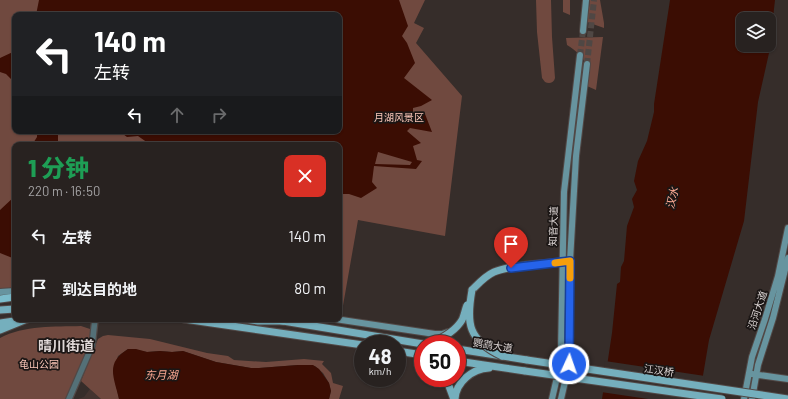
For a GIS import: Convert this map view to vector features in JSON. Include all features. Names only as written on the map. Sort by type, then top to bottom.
[{"type":"highway","points":[[0,299],[12,297]]},
{"type":"main road","points":[[583,31],[586,0]]},
{"type":"main road","name":"知音大道","points":[[552,399],[561,352],[564,192],[580,55]]},
{"type":"main road","name":"知音大道","points":[[561,399],[570,353],[570,261],[576,156],[587,64]]},
{"type":"main road","name":"沿河大道","points":[[744,399],[752,357],[778,276],[788,228]]},
{"type":"main road","name":"沿河大道","points":[[752,399],[756,374],[773,318],[788,258]]},
{"type":"main road","points":[[446,335],[454,330],[462,320],[472,290],[487,276],[495,272],[511,268],[570,261]]},
{"type":"main road","points":[[472,290],[469,311],[473,332],[478,341],[502,356]]},
{"type":"main road","points":[[0,292],[12,291]]},
{"type":"main road","points":[[0,310],[12,310]]},
{"type":"main road","points":[[342,320],[435,334],[442,334],[454,330]]},
{"type":"main road","points":[[0,323],[12,321]]},
{"type":"main road","points":[[0,330],[19,322]]},
{"type":"main road","points":[[205,322],[354,344]]},
{"type":"main road","points":[[283,322],[414,342]]},
{"type":"main road","name":"鹦鹉大道","points":[[466,350],[527,360]]},
{"type":"main road","name":"江汉桥","points":[[527,360],[788,399]]},
{"type":"main road","name":"鹦鹉大道","points":[[466,362],[525,371]]},
{"type":"main road","points":[[455,399],[458,388],[464,380],[472,374],[478,370],[501,368]]},
{"type":"main road","name":"江汉桥","points":[[525,371],[722,399]]},
{"type":"main road","points":[[748,373],[788,379]]},
{"type":"main road","points":[[449,387],[452,397],[455,399]]},
{"type":"street","points":[[69,399],[92,346],[95,322]]},
{"type":"shaded area","points":[[90,389],[101,399],[78,399],[84,397]]},
{"type":"green space","name":"月湖风景区","points":[[0,0],[425,0],[414,23],[424,28],[416,43],[462,96],[445,236],[358,220],[342,311],[342,142],[12,142],[12,289],[0,290]]},
{"type":"green space","points":[[536,0],[551,0],[555,78],[554,81],[550,83],[545,82],[542,78],[537,32]]},
{"type":"green space","points":[[563,0],[570,0],[570,15],[563,12]]},
{"type":"green space","points":[[590,0],[600,0],[604,28],[587,22]]},
{"type":"green space","points":[[603,37],[596,90],[587,86],[586,66],[579,54],[567,45],[566,38]]},
{"type":"green space","name":"龟山公园","points":[[81,326],[90,329],[92,337],[89,348],[66,399],[0,399],[0,338],[29,329]]},
{"type":"green space","points":[[108,335],[150,339],[207,353],[228,356],[234,360],[266,362],[304,359],[324,361],[322,364],[331,373],[333,383],[343,386],[339,399],[329,399],[331,391],[329,383],[323,373],[315,366],[298,365],[251,368],[216,362],[183,351],[147,352],[128,349],[118,356],[113,371],[119,399],[101,399],[81,381],[98,339]]},
{"type":"water","points":[[39,0],[399,0],[408,26],[402,36],[407,43],[415,63],[404,78],[432,100],[421,106],[413,108],[413,113],[425,114],[432,132],[410,128],[407,131],[421,143],[413,146],[417,160],[422,161],[416,169],[374,166],[372,182],[377,188],[361,198],[349,194],[342,194],[342,142],[147,142],[138,136],[127,137],[123,134],[342,134],[342,12],[37,12]],"holes":[[[378,152],[412,162],[410,165],[375,164]]]},
{"type":"water","name":"汉水","points":[[670,0],[775,0],[774,12],[736,12],[736,52],[769,52],[758,102],[744,221],[709,340],[699,399],[602,399],[612,333],[617,284],[620,282],[621,267],[624,261],[627,226],[634,207],[632,199],[637,190],[634,181],[638,161],[647,141],[654,112]]},
{"type":"water","points":[[12,52],[12,80],[6,74],[0,72],[0,58]]},
{"type":"water","points":[[37,134],[58,134],[58,142],[34,142]]},
{"type":"water","points":[[12,199],[12,258],[0,253],[0,210]]},
{"type":"water","name":"东月湖","points":[[128,349],[136,349],[147,352],[183,351],[216,362],[251,368],[313,365],[319,369],[329,383],[331,391],[329,399],[119,399],[113,371],[114,365],[121,354]]},
{"type":"pier","points":[[605,361],[705,376],[701,399],[648,399],[601,392]]},
{"type":"tunnel","points":[[587,64],[594,0]]},
{"type":"tunnel","points":[[580,55],[583,31]]},
{"type":"slow traffic","points":[[555,263],[570,261],[570,278]]},
{"type":"district","name":"晴川街道","points":[[66,346]]},
{"type":"route","points":[[511,268],[570,261],[569,364]]}]
